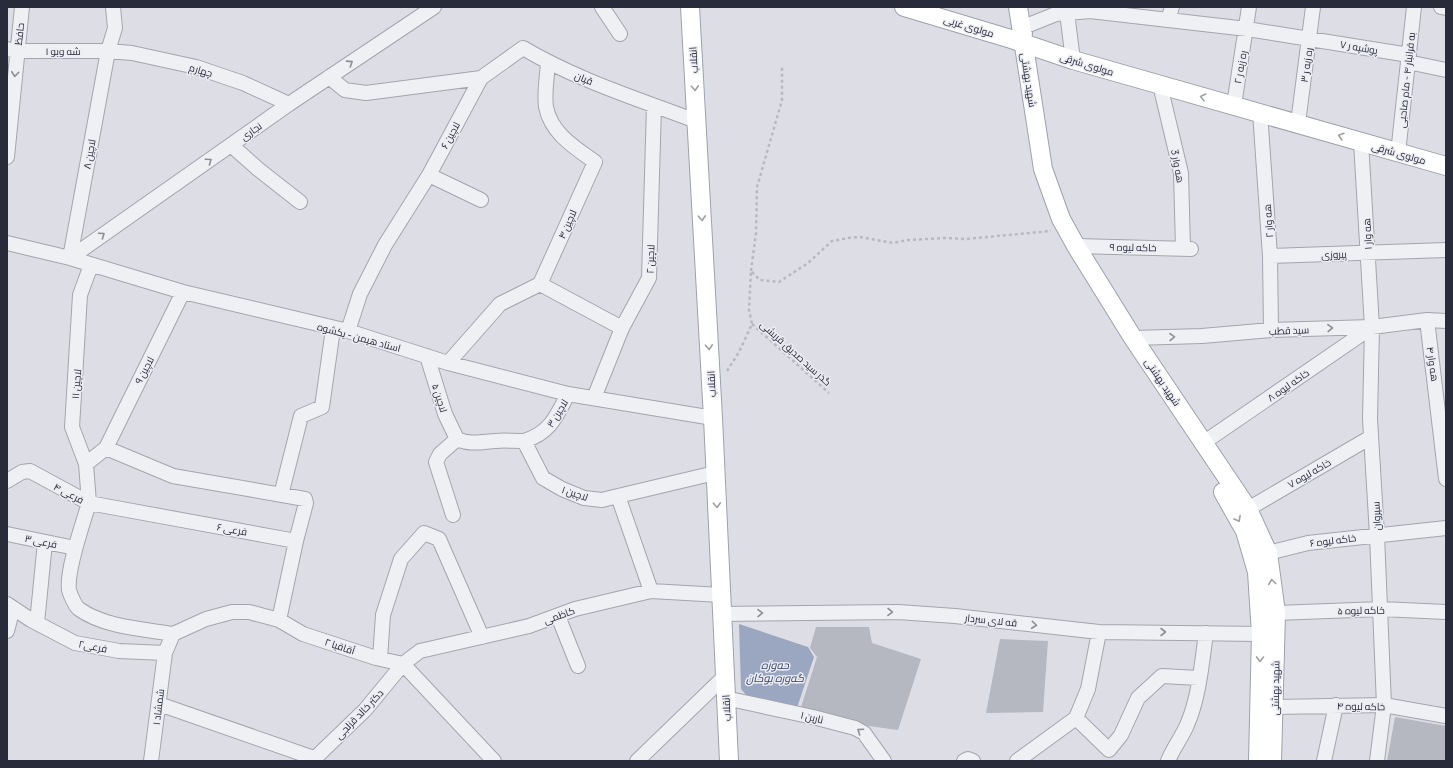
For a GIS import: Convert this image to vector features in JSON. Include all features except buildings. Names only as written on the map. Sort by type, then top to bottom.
[{"type":"main road","name":"انقلاب","points":[[690,7],[713,418],[729,761]]},
{"type":"main road","name":"مولوی غربی","points":[[904,7],[1017,41]]},
{"type":"main road","name":"شهید بهشتی","points":[[1007,7],[1017,41],[1043,168],[1061,219],[1133,338],[1248,509],[1268,553],[1276,613],[1275,707],[1272,761]]},
{"type":"main road","name":"شهید بهشتی","points":[[1018,7],[1017,41],[1028,145],[1038,186],[1056,231],[1136,360],[1225,494],[1245,531],[1257,572],[1261,634],[1258,761]]},
{"type":"main road","name":"مولوی شرقی","points":[[1017,41],[1073,60],[1446,166]]},
{"type":"street","name":"حافظ","points":[[7,157],[12,50],[22,7]]},
{"type":"street","name":"لاچین ۸","points":[[70,258],[108,51],[115,28],[113,7]]},
{"type":"street","name":"نجاری","points":[[70,258],[289,104],[434,7]]},
{"type":"street","points":[[602,7],[620,34]]},
{"type":"street","name":"ره زبه ر ۲","points":[[1234,105],[1249,7]]},
{"type":"street","name":"ره زبه ر ۳","points":[[1298,123],[1313,7]]},
{"type":"street","name":"به فرانبار ۴ - مام صاحبی","points":[[1398,153],[1414,7]]},
{"type":"street","points":[[1441,7],[1446,8]]},
{"type":"street","points":[[1017,41],[1026,26],[1056,14],[1090,9],[1170,13],[1246,29],[1310,38]]},
{"type":"street","points":[[1067,13],[1073,60]]},
{"type":"street","name":"پوشپه ر ۷","points":[[1310,38],[1408,59],[1446,70]]},
{"type":"street","name":"قپان","points":[[481,78],[523,48],[548,63],[654,106],[696,121]]},
{"type":"street","name":"شه وبو ۱","points":[[12,50],[108,51]]},
{"type":"street","name":"چهارم","points":[[108,51],[132,53],[196,67],[243,83],[289,104]]},
{"type":"street","name":"لاچین ۴","points":[[540,284],[595,162],[571,145],[551,124],[546,106],[548,63]]},
{"type":"street","points":[[329,77],[345,90],[366,93],[481,78]]},
{"type":"street","name":"لاچین ۶","points":[[348,331],[360,294],[385,245],[429,175],[481,78]]},
{"type":"street","name":"هه وار 3","points":[[1160,85],[1181,173],[1187,248]]},
{"type":"street","name":"لاچین ۲","points":[[594,398],[622,328],[649,278],[654,106]]},
{"type":"street","name":"هه وار ۲","points":[[1260,112],[1270,256],[1271,330]]},
{"type":"street","name":"هه وار ۱","points":[[1361,142],[1372,327]]},
{"type":"street","points":[[231,145],[258,169],[300,202]]},
{"type":"street","points":[[429,175],[481,200]]},
{"type":"street","name":"استاد هیمن - یکشوه","points":[[7,243],[70,258],[183,292],[333,329],[348,331],[448,363],[568,394],[713,418]]},
{"type":"street","name":"خاکه لیوه ۹","points":[[1076,246],[1187,248]]},
{"type":"street","name":"پیروزی","points":[[1270,256],[1446,250]]},
{"type":"street","name":"لاچین ۱۱","points":[[89,503],[86,464],[72,427],[80,295],[91,265]]},
{"type":"street","points":[[448,363],[500,304],[540,284],[622,328]]},
{"type":"street","name":"لاچین ۹","points":[[106,448],[183,292]]},
{"type":"street","name":"سید قطب","points":[[1133,338],[1202,336],[1271,330],[1372,327],[1427,320],[1446,321]]},
{"type":"street","name":"هه وار ۴","points":[[1427,320],[1443,413],[1446,478]]},
{"type":"street","name":"سیروان","points":[[1372,327],[1370,419],[1381,609],[1384,705],[1377,761]]},
{"type":"street","name":"خاکه لیوه ۸","points":[[1203,443],[1372,327]]},
{"type":"street","points":[[281,495],[301,416],[322,407],[333,329]]},
{"type":"street","name":"لاچین ۵","points":[[427,356],[445,414],[457,439]]},
{"type":"street","name":"لاچین ۳","points":[[524,441],[536,437],[546,431],[568,394]]},
{"type":"street","name":"خاکه لیوه ۷","points":[[1248,509],[1371,437]]},
{"type":"street","points":[[452,515],[436,462],[440,454],[457,439],[476,443],[524,441]]},
{"type":"street","name":"لاچین ۱","points":[[524,441],[544,478],[562,489],[590,498],[602,500],[715,473]]},
{"type":"street","points":[[86,464],[106,448],[173,476],[305,499],[306,503],[296,540],[279,620]]},
{"type":"street","name":"فرعی ۴","points":[[7,481],[22,472],[30,472],[89,503],[75,548]]},
{"type":"street","points":[[618,496],[651,591]]},
{"type":"street","name":"فرعی ۶","points":[[89,503],[296,540]]},
{"type":"street","name":"خاکه لیوه ۶","points":[[1268,553],[1308,543],[1446,528]]},
{"type":"street","points":[[380,659],[383,615],[401,559],[424,533],[439,539],[482,637]]},
{"type":"street","name":"فرعی ۳","points":[[7,534],[75,548]]},
{"type":"street","points":[[37,623],[45,542]]},
{"type":"street","points":[[75,548],[69,590],[77,608],[102,620],[173,634],[166,653]]},
{"type":"street","name":"کاظمی","points":[[403,664],[420,651],[529,626],[575,609],[651,591],[721,595]]},
{"type":"street","points":[[7,631],[10,606]]},
{"type":"street","name":"فرعی۲","points":[[10,606],[37,623],[76,643],[119,651],[166,653]]},
{"type":"street","name":"خاکه لیوه ۵","points":[[1276,613],[1381,609],[1446,612]]},
{"type":"street","name":"آقاقیا ۲","points":[[173,634],[206,619],[232,612],[249,612],[279,620],[303,634],[380,659],[403,664]]},
{"type":"street","name":"قه لای سردار","points":[[721,614],[898,612],[955,616],[1099,632],[1261,634]]},
{"type":"street","points":[[558,616],[578,666]]},
{"type":"street","points":[[1018,761],[1076,718],[1088,689],[1099,632]]},
{"type":"street","points":[[1172,760],[1187,724],[1200,678],[1206,633]]},
{"type":"street","name":"شمشاد ۱","points":[[152,761],[166,653]]},
{"type":"street","points":[[403,664],[494,761]]},
{"type":"street","name":"دکتر خالد قزلجی","points":[[313,760],[365,710],[403,664]]},
{"type":"street","points":[[1076,718],[1109,750],[1121,735],[1138,698],[1162,676],[1200,678]]},
{"type":"street","points":[[637,761],[724,677]]},
{"type":"street","name":"نارین ۱","points":[[725,698],[813,717],[855,728],[864,733],[884,761]]},
{"type":"street","points":[[159,704],[313,760]]},
{"type":"street","points":[[1324,761],[1336,705]]},
{"type":"street","name":"خاکه لیوه ۴","points":[[1275,707],[1384,705],[1446,716]]},
{"type":"street","points":[[964,761],[968,759],[973,761]]},
{"type":"path","points":[[726,372],[739,352],[752,324],[749,310],[751,271],[756,233],[757,187],[782,100],[782,67]]},
{"type":"path","points":[[751,271],[760,280],[779,282],[808,263],[832,241],[848,238],[860,237],[893,243],[908,240],[945,238],[966,239],[1056,231]]},
{"type":"path","name":"گذر سید صدیق قریشی","points":[[752,324],[829,393]]},
{"type":"water","name":"حه‌وزه گه‌وره بوکان","points":[[739,624],[808,647],[814,657],[796,711],[748,697],[741,689]]}]
